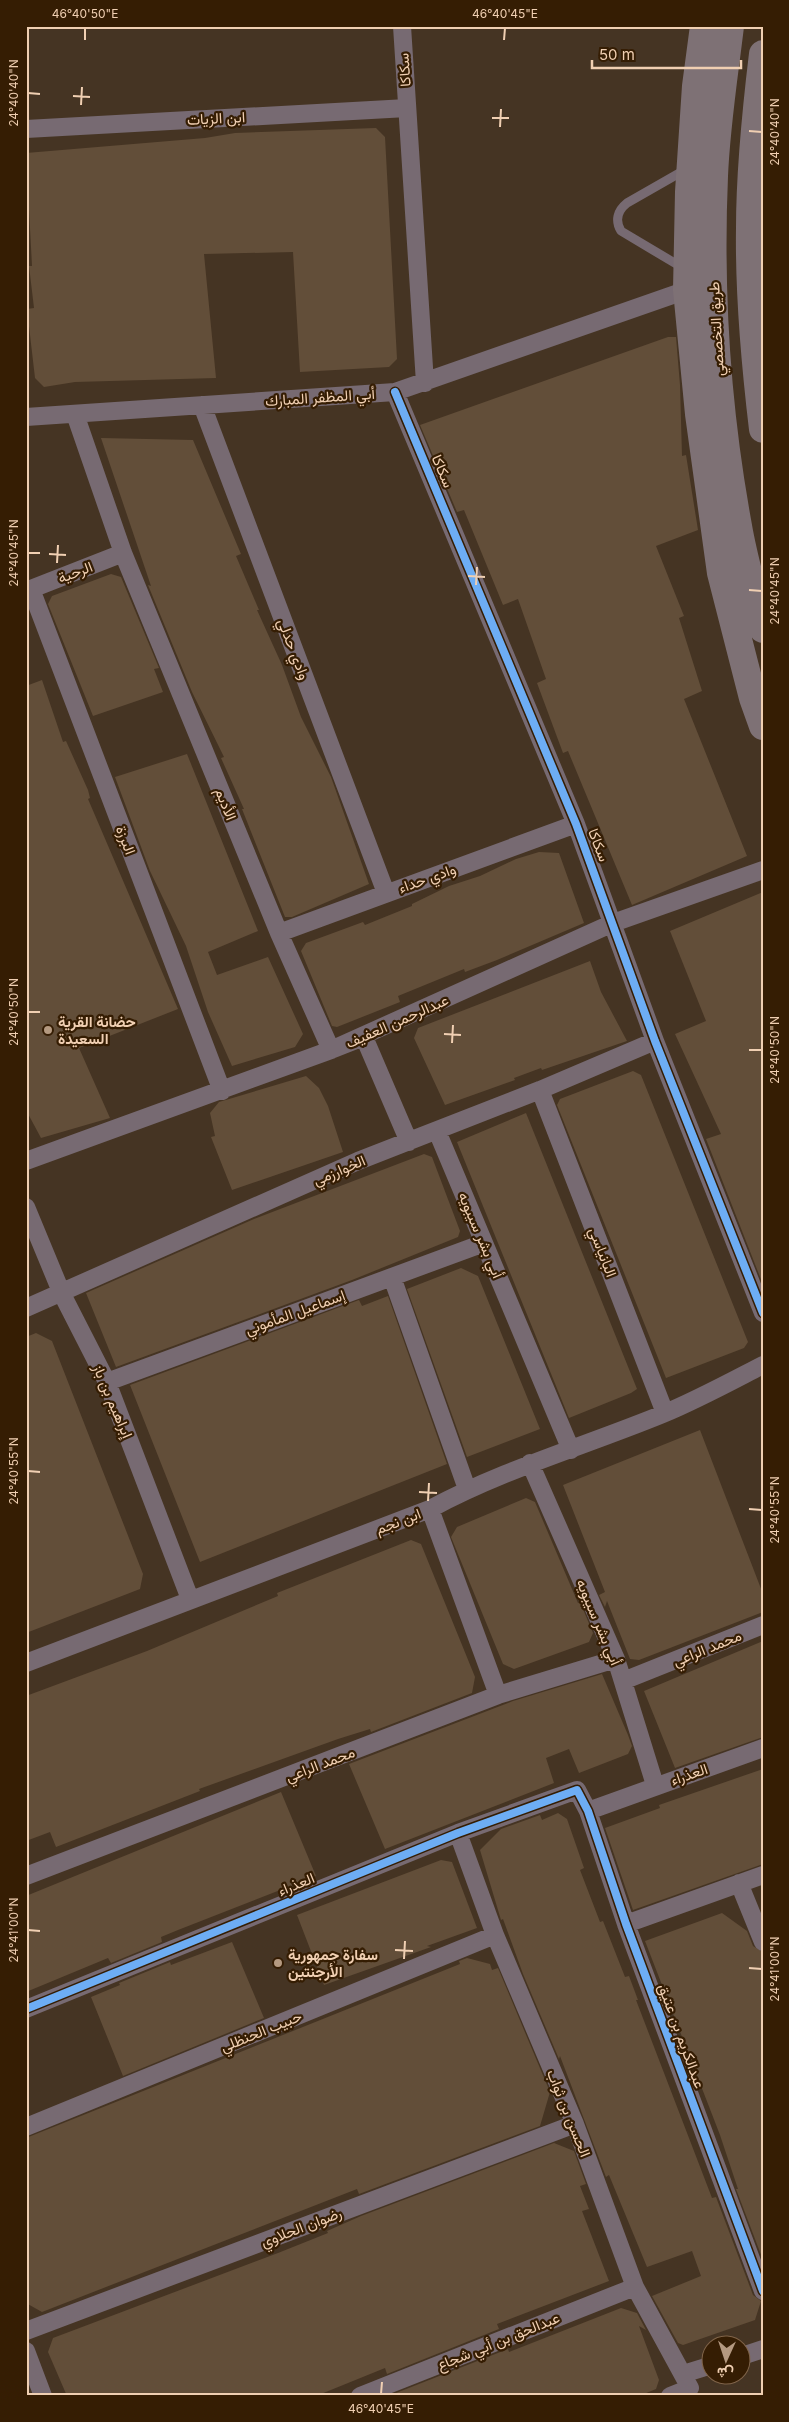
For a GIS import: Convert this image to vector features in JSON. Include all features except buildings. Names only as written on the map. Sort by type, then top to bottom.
[{"type":"main road","points":[[704,26],[696,86],[692,143],[687,281],[699,414],[721,574],[753,698],[763,726]]},
{"type":"main road","name":"طريق التخصصي","points":[[730,26],[719,109],[714,177],[713,266],[716,341],[720,405],[738,527],[763,629]]},
{"type":"main road","points":[[763,54],[757,98],[750,227],[752,322],[763,428]]},
{"type":"street","name":"سكاكا","points":[[402,26],[425,383]]},
{"type":"street","name":"ابن الزيات","points":[[26,129],[407,108]]},
{"type":"street","name":"أبي المظفر المبارك","points":[[26,417],[396,392],[425,383],[687,281]]},
{"type":"street","name":"سكاكا","points":[[396,392],[576,824],[655,1041],[763,1313]]},
{"type":"street","name":"وادي حدلي","points":[[202,405],[386,893]]},
{"type":"street","name":"الأديم","points":[[75,414],[123,553],[278,933],[331,1050]]},
{"type":"street","name":"الرحية","points":[[29,590],[123,553]]},
{"type":"street","name":"البرزة","points":[[29,590],[222,1091]]},
{"type":"street","name":"وادي حداء","points":[[278,933],[576,824]]},
{"type":"street","name":"عبدالرحمن العفيف","points":[[26,1161],[331,1050],[613,923],[763,870]]},
{"type":"street","points":[[331,1050],[364,1036],[409,1142]]},
{"type":"street","name":"الخوارزمي","points":[[26,1308],[62,1294],[358,1161],[540,1090],[655,1041]]},
{"type":"street","name":"البانياسي","points":[[540,1090],[665,1414]]},
{"type":"street","name":"أبي بشر سيبويه","points":[[437,1131],[571,1450]]},
{"type":"street","name":"إبراهيم بن باز","points":[[26,1207],[62,1294],[107,1382],[190,1599]]},
{"type":"street","name":"إسماعيل المأموني","points":[[107,1382],[484,1243]]},
{"type":"street","points":[[392,1277],[467,1489]]},
{"type":"street","name":"ابن نجم","points":[[26,1663],[430,1509],[467,1489],[530,1463],[571,1450],[665,1414],[763,1365]]},
{"type":"street","name":"أبي بشر سيبويه","points":[[530,1463],[616,1659],[655,1785]]},
{"type":"street","points":[[430,1509],[498,1695]]},
{"type":"street","name":"محمد الراعي","points":[[623,1681],[763,1625]]},
{"type":"street","name":"محمد الراعي","points":[[26,1876],[498,1695],[616,1659]]},
{"type":"street","name":"العذراء","points":[[588,1811],[655,1785],[763,1748]]},
{"type":"street","name":"العذراء","points":[[26,2008],[458,1833],[577,1790]]},
{"type":"street","name":"عبدالكريم بن عتيق","points":[[577,1790],[588,1811],[626,1924],[763,2291]]},
{"type":"street","name":"الحسن بن ثواب","points":[[458,1833],[495,1935],[575,2124],[635,2287],[687,2381]]},
{"type":"street","points":[[626,1924],[763,1875]]},
{"type":"street","points":[[739,1883],[763,1942]]},
{"type":"street","name":"حبيب الحنظلي","points":[[26,2127],[495,1935]]},
{"type":"street","name":"رضوان الحلاوي","points":[[26,2331],[575,2124]]},
{"type":"street","name":"عبدالحق بن أبي شجاع","points":[[360,2396],[635,2287]]},
{"type":"street","points":[[26,2351],[44,2396]]},
{"type":"street","points":[[670,2396],[687,2381],[702,2371]]},
{"type":"lane","points":[[687,281],[678,264],[621,231],[618,219],[620,208],[626,203],[683,171],[692,143]]},
{"type":"cycle path","points":[[395,392],[576,824],[655,1041],[763,1313]]},
{"type":"cycle path","points":[[26,2009],[458,1833],[577,1790],[588,1811],[626,1924],[763,2291]]},
{"type":"place","name":"حضانة القرية السعيدة","points":[[48,1030]]},
{"type":"place","name":"سفارة جمهورية الأرجنتين","points":[[278,1963]]}]
